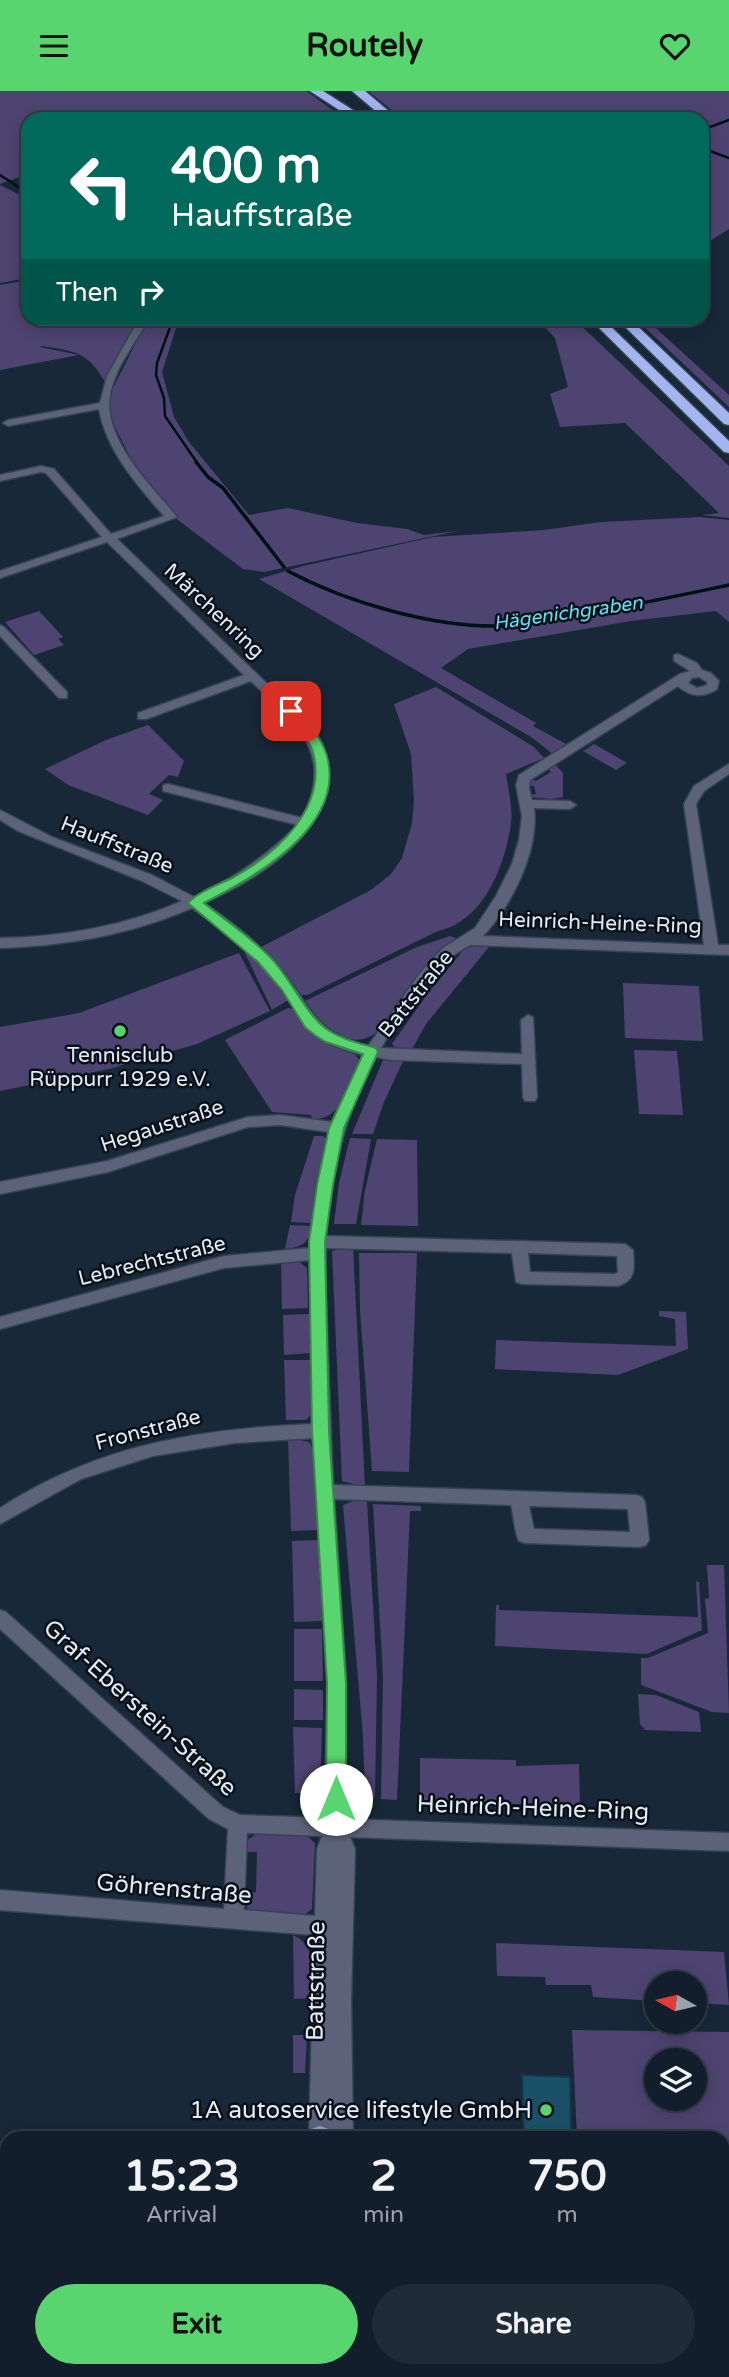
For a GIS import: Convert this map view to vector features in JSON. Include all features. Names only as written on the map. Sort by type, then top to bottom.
[{"type":"highway","points":[[315,91],[349,112]]},
{"type":"highway","points":[[333,91],[358,112]]},
{"type":"highway","points":[[358,91],[384,112]]},
{"type":"highway","points":[[603,326],[729,449]]},
{"type":"highway","points":[[631,326],[729,421]]},
{"type":"street","points":[[0,575],[171,517],[124,455],[106,418],[103,405],[110,382],[140,326]]},
{"type":"street","points":[[8,423],[103,405]]},
{"type":"street","name":"Märchenring","points":[[0,478],[41,469],[50,471],[109,538],[295,715],[317,747],[322,763],[322,783],[318,800],[306,823],[287,844],[256,869],[195,903],[104,931],[57,939],[0,943]]},
{"type":"street","points":[[0,629],[63,695]]},
{"type":"street","points":[[678,658],[713,681],[710,689],[690,690],[682,683],[684,677],[698,673]]},
{"type":"street","points":[[142,716],[254,676]]},
{"type":"street","name":"Battstraße","points":[[320,2131],[334,1928],[345,1849],[335,1827],[337,1683],[320,1431],[317,1247],[325,1185],[337,1128],[371,1052],[389,1024],[441,958],[458,944],[468,940],[494,911],[512,878],[523,842],[527,804],[522,786],[524,778],[684,677]]},
{"type":"street","points":[[712,950],[691,804],[699,789],[729,768]]},
{"type":"street","points":[[168,788],[306,823]]},
{"type":"street","points":[[527,804],[570,805]]},
{"type":"street","name":"Hauffstraße","points":[[0,814],[54,842],[154,880],[195,903],[257,952],[288,987],[310,1023],[331,1039],[371,1052],[410,1056],[529,1059]]},
{"type":"street","name":"Heinrich-Heine-Ring","points":[[468,940],[729,950]]},
{"type":"street","points":[[528,1020],[530,1097]]},
{"type":"street","name":"Hegaustraße","points":[[0,1188],[108,1166],[247,1122],[280,1121],[337,1128]]},
{"type":"street","name":"Lebrechtstraße","points":[[0,1322],[224,1262],[317,1247],[520,1247],[625,1250],[626,1273],[618,1280],[522,1278],[520,1247]]},
{"type":"street","name":"Fronstraße","points":[[0,1517],[79,1473],[147,1450],[231,1434],[320,1431]]},
{"type":"street","points":[[324,1492],[518,1498],[636,1502],[640,1540],[525,1536],[525,1523],[518,1498]]},
{"type":"street","name":"Graf-Eberstein-Straße","points":[[0,1618],[216,1813],[238,1824],[335,1827]]},
{"type":"street","points":[[234,1920],[238,1824]]},
{"type":"street","name":"Heinrich-Heine-Ring","points":[[335,1827],[729,1842]]},
{"type":"street","name":"Göhrenstraße","points":[[0,1900],[334,1928]]},
{"type":"street","name":"Battstraße","points":[[334,1928],[342,2131]]},
{"type":"shaded area","points":[[0,91],[306,91],[335,112],[21,112],[21,176],[0,184]]},
{"type":"shaded area","points":[[368,91],[729,91],[729,229],[709,242],[709,112],[394,112]]},
{"type":"shaded area","points":[[0,185],[21,196],[21,279],[0,283]]},
{"type":"shaded area","points":[[21,281],[21,326],[136,326],[105,382],[93,364],[80,355],[42,346],[40,347],[79,355],[0,370],[0,285]]},
{"type":"shaded area","points":[[144,326],[177,326],[162,372],[174,417],[189,442],[249,515],[288,508],[357,523],[407,529],[424,535],[458,531],[264,572],[243,569],[174,517],[134,465],[112,421],[109,404],[112,390]]},
{"type":"shaded area","points":[[544,326],[581,326],[729,466],[729,518],[702,515],[719,513],[625,423],[560,427],[550,394],[568,387],[555,338]]},
{"type":"shaded area","points":[[643,326],[654,326],[729,395],[729,407]]},
{"type":"shaded area","points":[[700,517],[729,520],[729,622],[716,611],[631,621],[468,649],[441,668],[536,723],[533,726],[568,745],[553,754],[531,737],[259,579],[303,566],[433,537],[544,530],[601,522]]},
{"type":"shaded area","points":[[39,611],[63,637],[58,639],[64,645],[34,655],[5,622]]},
{"type":"shaded area","points":[[436,687],[534,747],[544,758],[506,774],[511,823],[504,857],[490,889],[468,916],[454,925],[307,995],[300,995],[261,947],[371,890],[391,874],[402,858],[412,823],[414,800],[411,754],[394,704]]},
{"type":"shaded area","points":[[148,725],[184,761],[178,777],[169,775],[149,794],[163,800],[148,815],[68,785],[45,769],[106,740]]},
{"type":"shaded area","points":[[594,744],[627,763],[616,770],[583,751]]},
{"type":"shaded area","points":[[554,763],[563,773],[563,797],[529,797],[528,795],[536,794],[534,786],[526,786],[530,778],[536,781],[551,772],[546,767]]},
{"type":"shaded area","points":[[450,936],[456,938],[432,958],[376,1033],[365,1038],[354,1040],[334,1033],[318,1019],[305,1001],[417,947]]},
{"type":"shaded area","points":[[489,947],[426,1024],[411,1051],[397,1049],[392,1044],[426,996],[465,948]]},
{"type":"shaded area","points":[[247,949],[290,999],[272,1010],[244,951]]},
{"type":"shaded area","name":"Tennisclub Rüppurr 1929 e.V.","points":[[239,953],[270,1011],[197,1044],[109,1069],[0,1091],[0,1027],[79,1013]]},
{"type":"shaded area","points":[[623,983],[699,986],[703,1041],[625,1038]]},
{"type":"shaded area","points":[[288,1008],[297,1010],[314,1033],[345,1047],[359,1060],[338,1108],[323,1118],[312,1119],[311,1115],[272,1112],[225,1040]]},
{"type":"shaded area","points":[[634,1050],[677,1051],[683,1115],[639,1114]]},
{"type":"shaded area","points":[[404,1059],[373,1134],[352,1134],[383,1060]]},
{"type":"shaded area","points":[[314,1136],[323,1136],[328,1140],[311,1223],[291,1222],[295,1195]]},
{"type":"shaded area","points":[[350,1138],[371,1139],[356,1224],[334,1224],[339,1183]]},
{"type":"shaded area","points":[[377,1139],[417,1140],[418,1226],[361,1225],[365,1190]]},
{"type":"shaded area","points":[[290,1225],[311,1226],[304,1243],[285,1249]]},
{"type":"shaded area","points":[[353,1247],[365,1487],[342,1481],[332,1251]]},
{"type":"shaded area","points":[[359,1253],[417,1253],[409,1472],[372,1471],[360,1310]]},
{"type":"shaded area","points":[[281,1259],[297,1260],[307,1268],[308,1308],[282,1309]]},
{"type":"shaded area","points":[[659,1311],[686,1312],[688,1349],[618,1375],[495,1369],[496,1340],[676,1346],[675,1319],[659,1316]]},
{"type":"shaded area","points":[[309,1314],[310,1353],[284,1355],[283,1315]]},
{"type":"shaded area","points":[[284,1360],[310,1360],[312,1408],[311,1415],[306,1420],[286,1420]]},
{"type":"shaded area","points":[[288,1437],[309,1442],[315,1452],[319,1530],[291,1531]]},
{"type":"shaded area","points":[[358,1499],[367,1502],[377,1676],[375,1798],[365,1797],[363,1736],[343,1505]]},
{"type":"shaded area","points":[[373,1504],[421,1506],[421,1511],[410,1511],[397,1800],[381,1799],[383,1675]]},
{"type":"shaded area","points":[[319,1540],[322,1621],[294,1622],[292,1541]]},
{"type":"shaded area","points":[[707,1565],[724,1565],[729,1713],[712,1712],[641,1685],[641,1658],[648,1658],[708,1633],[705,1599],[709,1598]]},
{"type":"shaded area","points":[[696,1581],[699,1582],[702,1630],[647,1654],[495,1646],[496,1605],[499,1605],[499,1610],[698,1617]]},
{"type":"shaded area","points":[[294,1629],[322,1629],[323,1681],[294,1681]]},
{"type":"shaded area","points":[[294,1689],[323,1690],[323,1720],[294,1720]]},
{"type":"shaded area","points":[[638,1694],[656,1695],[699,1712],[701,1732],[645,1730],[640,1724]]},
{"type":"shaded area","points":[[293,1727],[322,1728],[320,1794],[295,1793]]},
{"type":"shaded area","points":[[420,1758],[516,1760],[516,1766],[579,1764],[580,1806],[420,1801]]},
{"type":"shaded area","points":[[260,1832],[307,1836],[315,1843],[312,1909],[304,1915],[249,1912],[241,1893],[256,1892],[257,1852],[241,1852],[246,1841]]},
{"type":"shaded area","points":[[293,1935],[301,1940],[310,1954],[311,1998],[294,1999]]},
{"type":"shaded area","points":[[496,1943],[724,1952],[729,2005],[707,2004],[707,1971],[644,1971],[644,2000],[593,1997],[591,1985],[546,1985],[545,1977],[497,1976]]},
{"type":"shaded area","points":[[572,2030],[644,2031],[644,2034],[707,2034],[707,2032],[729,2032],[729,2131],[577,2131]]},
{"type":"shaded area","points":[[293,2035],[307,2035],[305,2073],[293,2073]]},
{"type":"building","name":"1A autoservice lifestyle GmbH","points":[[522,2075],[570,2077],[571,2131],[524,2131]]},
{"type":"waterway","name":"Hägenichgraben","points":[[709,127],[729,120]]},
{"type":"waterway","points":[[709,151],[729,158]]},
{"type":"waterway","points":[[0,175],[21,188]]},
{"type":"waterway","name":"Hägenichgraben","points":[[170,326],[157,363],[156,375],[164,398],[165,416],[198,464]]},
{"type":"waterway","name":"Hägenichgraben","points":[[196,462],[208,477],[223,488],[284,567]]},
{"type":"waterway","name":"Hägenichgraben","points":[[288,571],[364,603],[421,618],[477,626],[525,624],[729,585]]},
{"type":"place","name":"Tennisclub Rüppurr 1929 e.V.","points":[[120,1031]]},
{"type":"place","name":"1A autoservice lifestyle GmbH","points":[[546,2110]]},
{"type":"route","points":[[291,711],[314,739],[320,755],[322,783],[312,814],[297,834],[268,860],[195,903],[263,958],[288,987],[310,1023],[321,1033],[371,1052],[337,1128],[317,1242],[320,1431],[337,1683],[336,1799]]}]
